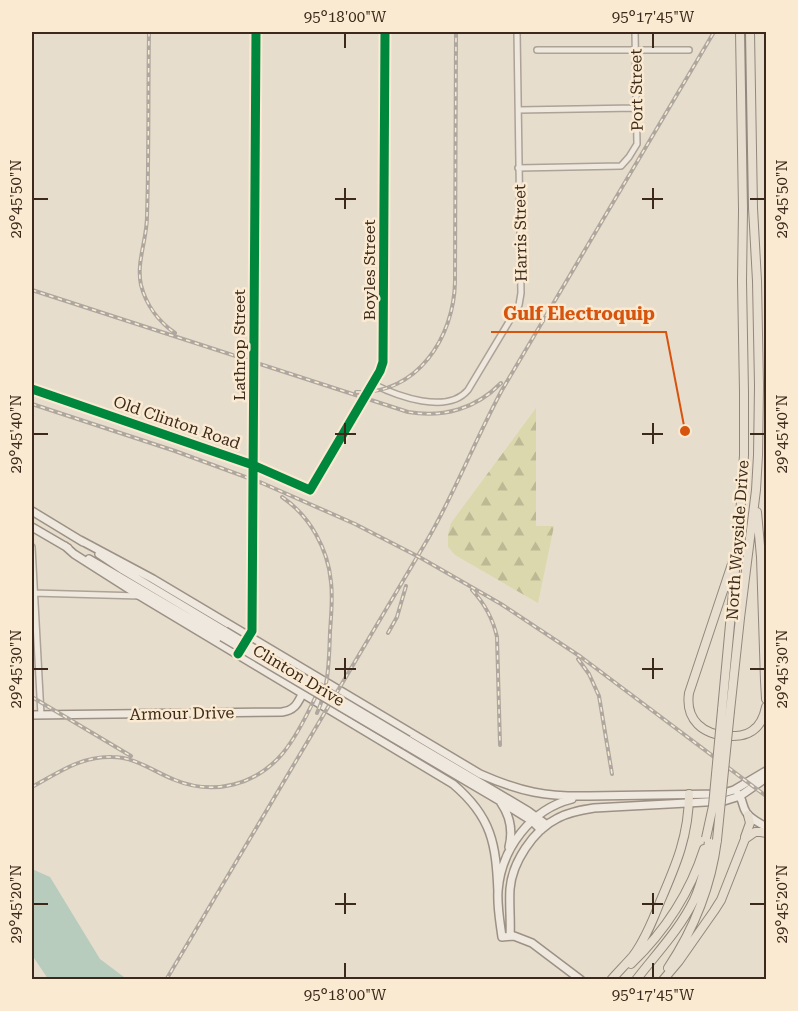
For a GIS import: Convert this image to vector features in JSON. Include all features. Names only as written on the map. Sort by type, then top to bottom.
[{"type":"main road","name":"North Wayside Drive","points":[[620,971],[646,950],[671,918],[711,839],[726,710],[744,455],[740,32]]},
{"type":"main road","name":"North Wayside Drive","points":[[662,980],[699,912],[712,872],[713,806],[756,490],[759,386],[750,32]]},
{"type":"main road","points":[[756,490],[766,699]]},
{"type":"main road","points":[[739,536],[690,689],[688,704],[694,721],[704,730],[729,736],[744,735],[754,730],[762,720],[766,707]]},
{"type":"main road","points":[[612,980],[637,950],[656,913],[681,849],[689,799]]},
{"type":"main road","points":[[662,980],[679,961],[721,900],[750,824],[748,815]]},
{"type":"main road","points":[[745,839],[754,832],[766,833]]},
{"type":"main road","points":[[636,980],[678,927],[690,908],[702,878],[711,839]]},
{"type":"street","name":"Lathrop Street","points":[[238,654],[252,631],[256,32]]},
{"type":"street","name":"Boyles Street","points":[[310,490],[373,384],[384,357],[385,32]]},
{"type":"street","name":"Harris Street","points":[[373,384],[402,396],[423,401],[442,401],[462,397],[520,302],[519,110],[516,32]]},
{"type":"street","name":"Port Street","points":[[518,168],[621,166],[629,157],[637,144],[635,32]]},
{"type":"street","points":[[537,50],[689,50]]},
{"type":"street","points":[[519,110],[636,108]]},
{"type":"street","name":"Old Clinton Road","points":[[32,389],[253,465],[310,490]]},
{"type":"street","name":"Clinton Drive","points":[[32,511],[223,634]]},
{"type":"street","name":"Clinton Drive","points":[[32,527],[223,634],[488,794],[534,819]]},
{"type":"street","points":[[80,540],[153,579],[480,774],[507,786],[533,793],[564,796],[674,795],[717,802],[740,796],[766,778]]},
{"type":"street","points":[[64,546],[140,597],[445,778],[466,795],[476,805],[488,829],[495,852],[499,916],[506,937]]},
{"type":"street","points":[[32,547],[41,715]]},
{"type":"street","points":[[33,593],[140,597]]},
{"type":"street","name":"Armour Drive","points":[[32,715],[290,711],[314,675]]},
{"type":"street","name":"Clinton Drive","points":[[406,743],[510,800],[544,827]]},
{"type":"street","points":[[506,937],[511,923],[510,887],[518,860],[526,846],[555,819],[579,810],[674,804],[720,794],[734,790],[766,771]]},
{"type":"street","points":[[480,774],[510,800]]},
{"type":"street","points":[[445,778],[488,794]]},
{"type":"street","points":[[734,790],[740,796],[748,815],[766,827]]},
{"type":"street","points":[[674,795],[674,804]]},
{"type":"street","points":[[508,852],[519,834],[534,819],[559,803],[590,796]]},
{"type":"street","points":[[601,796],[601,807]]},
{"type":"street","points":[[498,892],[511,841],[508,817],[500,801]]},
{"type":"street","points":[[506,937],[518,937],[532,943],[581,980]]},
{"type":"green space","points":[[536,408],[536,526],[554,526],[538,603],[455,555],[448,547],[451,523]]},
{"type":"shaded area","points":[[32,869],[50,877],[100,959],[125,979],[48,979],[32,955]]},
{"type":"railway","points":[[149,32],[147,216],[140,276],[143,292],[150,306],[164,324],[175,333]]},
{"type":"railway","points":[[356,392],[378,390],[397,384],[414,373],[428,359],[448,323],[455,282],[456,32]]},
{"type":"railway","points":[[166,980],[429,537],[502,390],[714,32]]},
{"type":"railway","points":[[32,290],[408,412],[434,414],[458,410],[481,399],[501,383]]},
{"type":"railway","points":[[32,404],[175,451],[262,483],[355,524],[421,558],[501,604],[581,657],[766,796]]},
{"type":"railway","points":[[282,497],[301,514],[316,534],[326,557],[332,588],[329,663],[324,693],[317,713]]},
{"type":"railway","points":[[388,633],[397,617],[406,586]]},
{"type":"railway","points":[[472,590],[488,612],[497,637],[500,745]]},
{"type":"railway","points":[[578,659],[589,674],[599,696],[612,774]]},
{"type":"railway","points":[[32,697],[131,756]]},
{"type":"railway","points":[[32,787],[80,762],[101,757],[129,759],[190,785],[219,787],[247,780],[260,773],[283,753],[315,698]]},
{"type":"cycle path","points":[[238,654],[252,631],[256,32]]},
{"type":"cycle path","points":[[32,389],[253,465],[310,490],[380,371],[383,362],[385,32]]},
{"type":"place","name":"Gulf Electroquip","points":[[685,431]]}]
